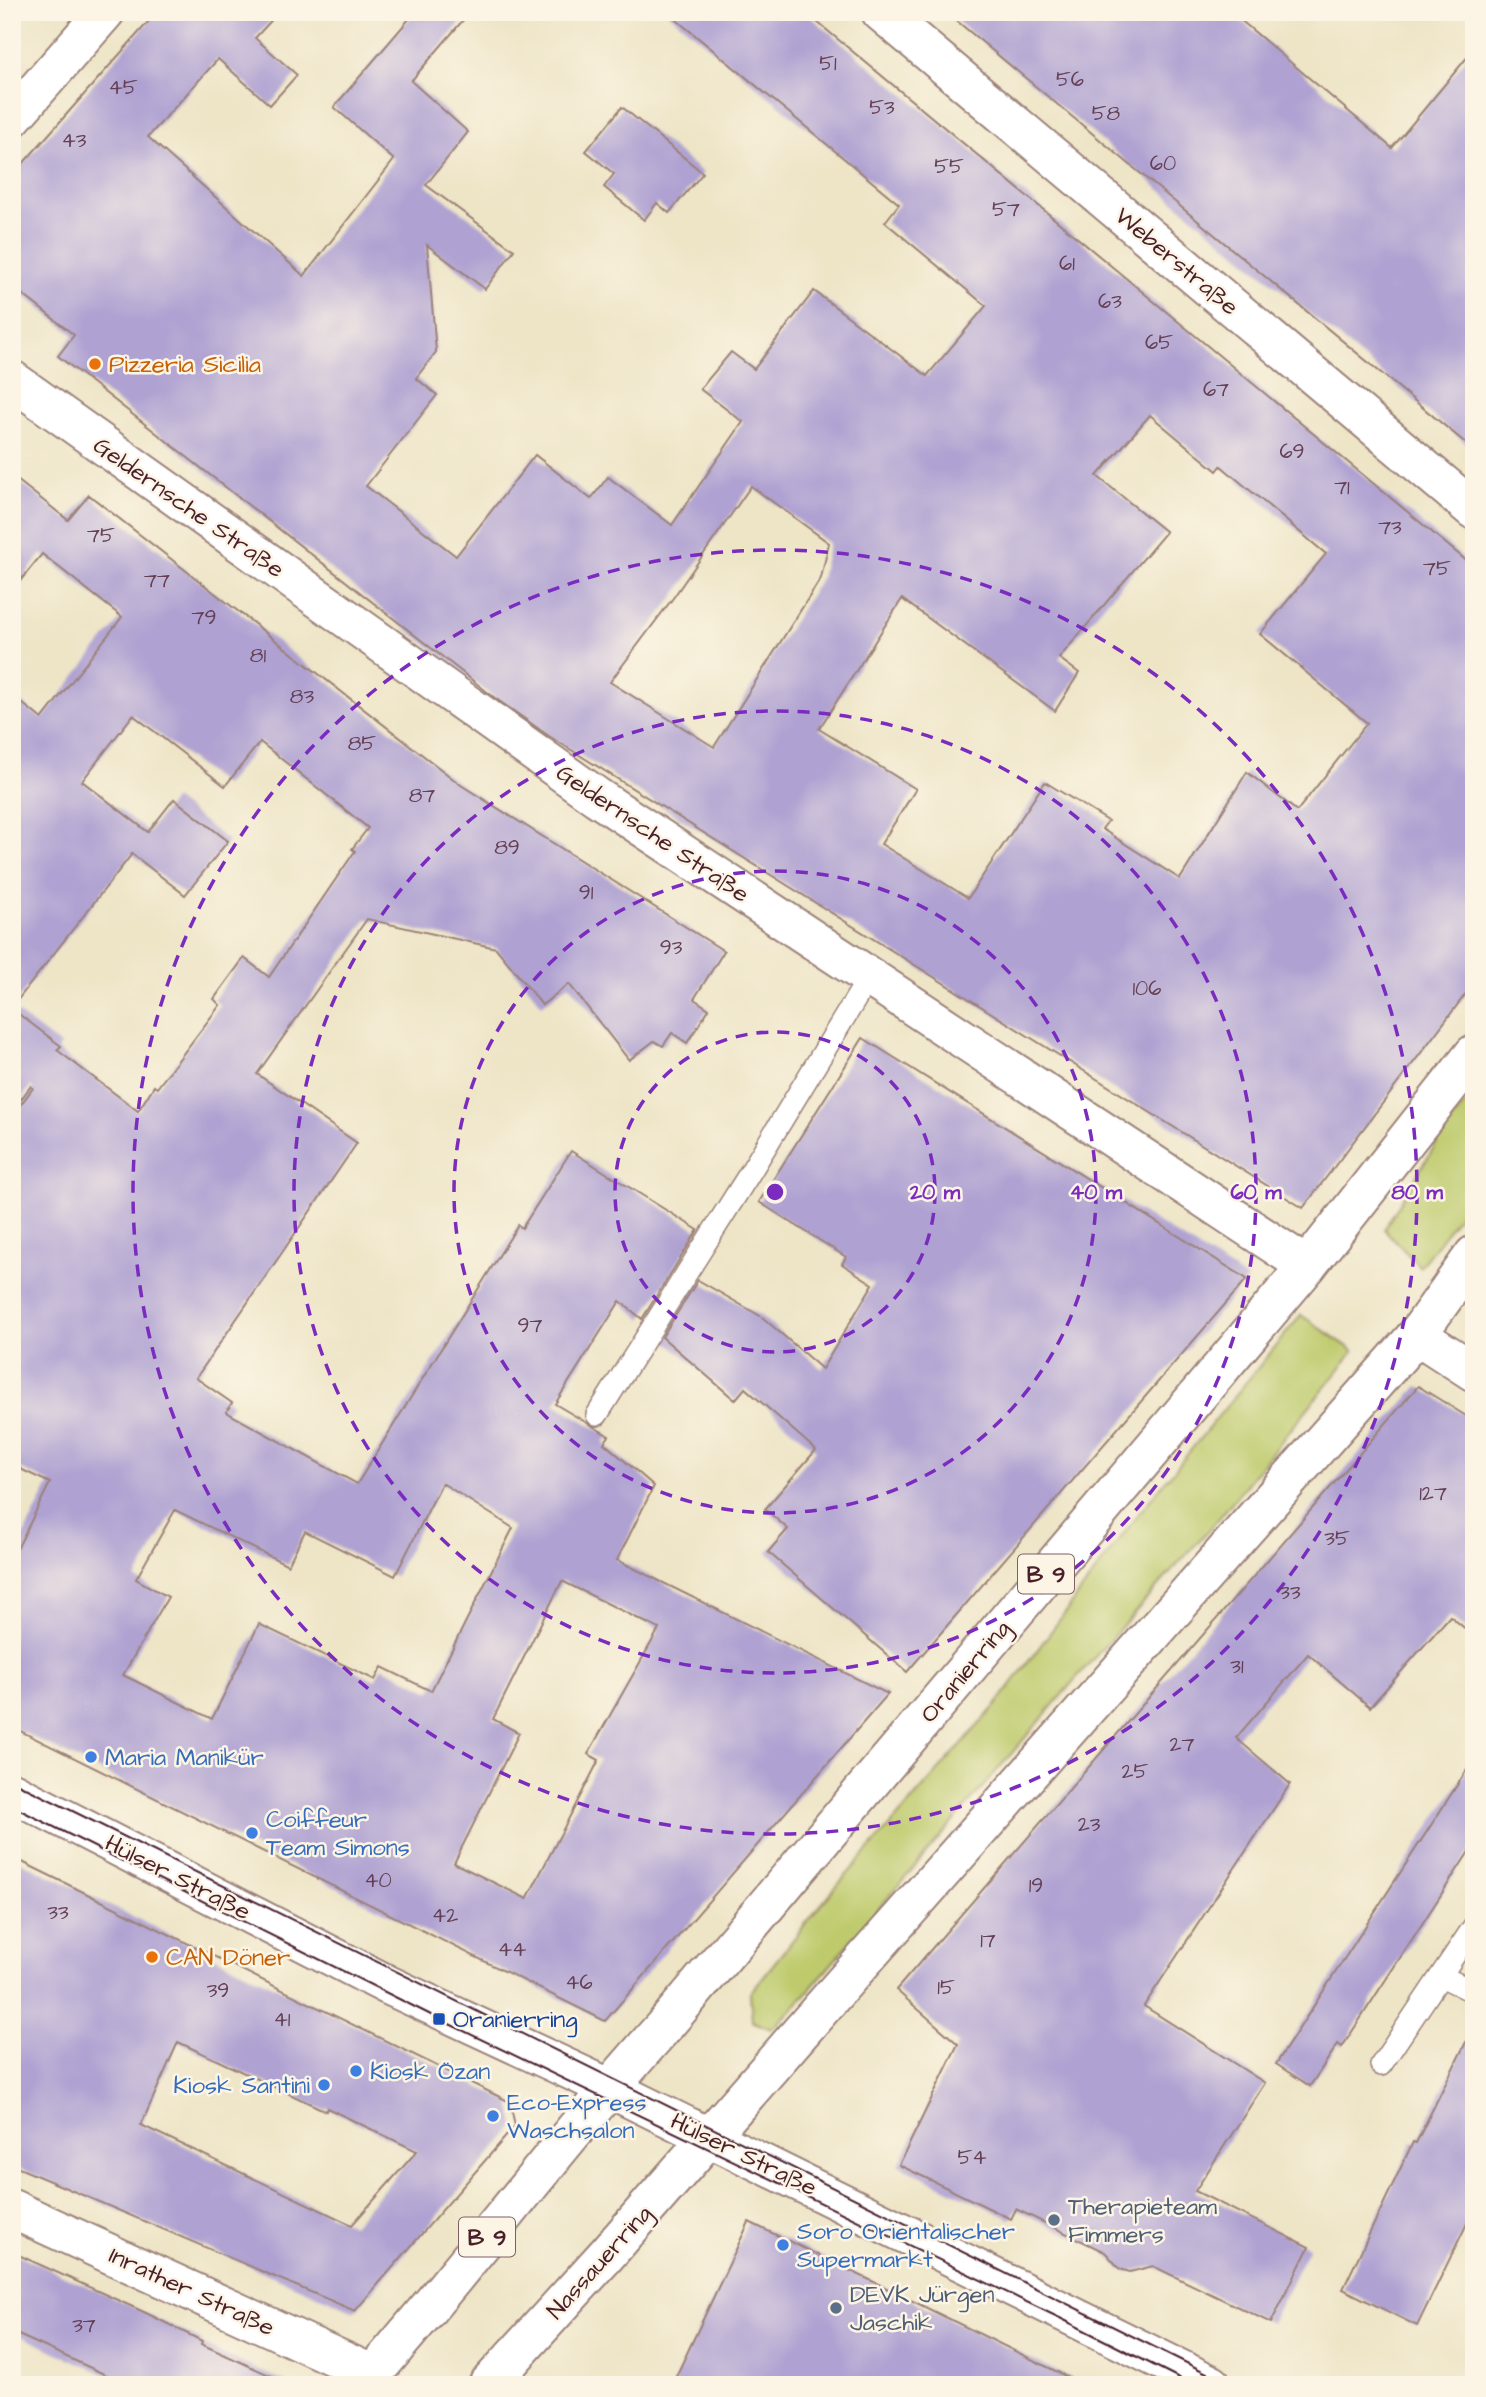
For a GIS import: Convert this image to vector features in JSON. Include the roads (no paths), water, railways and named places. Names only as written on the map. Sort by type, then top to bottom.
[{"type":"street","points":[[12,118],[105,12]]},
{"type":"street","name":"Weberstraße","points":[[881,12],[1474,510]]},
{"type":"street","name":"Geldernsche Straße","points":[[12,380],[597,797],[1307,1266]]},
{"type":"street","name":"Oranierring","points":[[609,2088],[1307,1266],[1474,1054]]},
{"type":"street","points":[[708,2138],[1417,1335],[1474,1255]]},
{"type":"street","points":[[1417,1335],[1474,1372]]},
{"type":"street","name":"Hülser Straße","points":[[12,1793],[388,1985],[609,2088],[1212,2385]]},
{"type":"street","name":"B 9","points":[[367,2379],[513,2207],[609,2088]]},
{"type":"street","name":"Nassauerring","points":[[488,2385],[708,2138]]},
{"type":"street","name":"Inrather Straße","points":[[12,2209],[367,2379]]},
{"type":"lane","points":[[597,1415],[748,1176],[869,977]]},
{"type":"lane","points":[[1381,2065],[1474,1926]]},
{"type":"lane","points":[[1441,1976],[1474,1992]]},
{"type":"tram line","points":[[12,1781],[1231,2385]]},
{"type":"tram line","points":[[12,1806],[439,2019],[1064,2320],[1193,2385]]},
{"type":"place","name":"Pizzeria Sicilia","points":[[95,364]]},
{"type":"place","name":"Maria Manikür","points":[[91,1757]]},
{"type":"place","name":"Coiffeur Team Simons","points":[[252,1833]]},
{"type":"place","name":"CAN Döner","points":[[152,1957]]},
{"type":"place","name":"Oranierring","points":[[439,2019]]},
{"type":"place","name":"Kiosk Özan","points":[[356,2071]]},
{"type":"place","name":"Kiosk Santini","points":[[324,2085]]},
{"type":"place","name":"Eco-Express Waschsalon","points":[[493,2116]]},
{"type":"place","name":"Therapieteam Fimmers","points":[[1054,2220]]},
{"type":"place","name":"Soro Orientalischer Supermarkt","points":[[783,2245]]},
{"type":"place","name":"DEVK Jürgen Jaschik","points":[[836,2308]]}]
